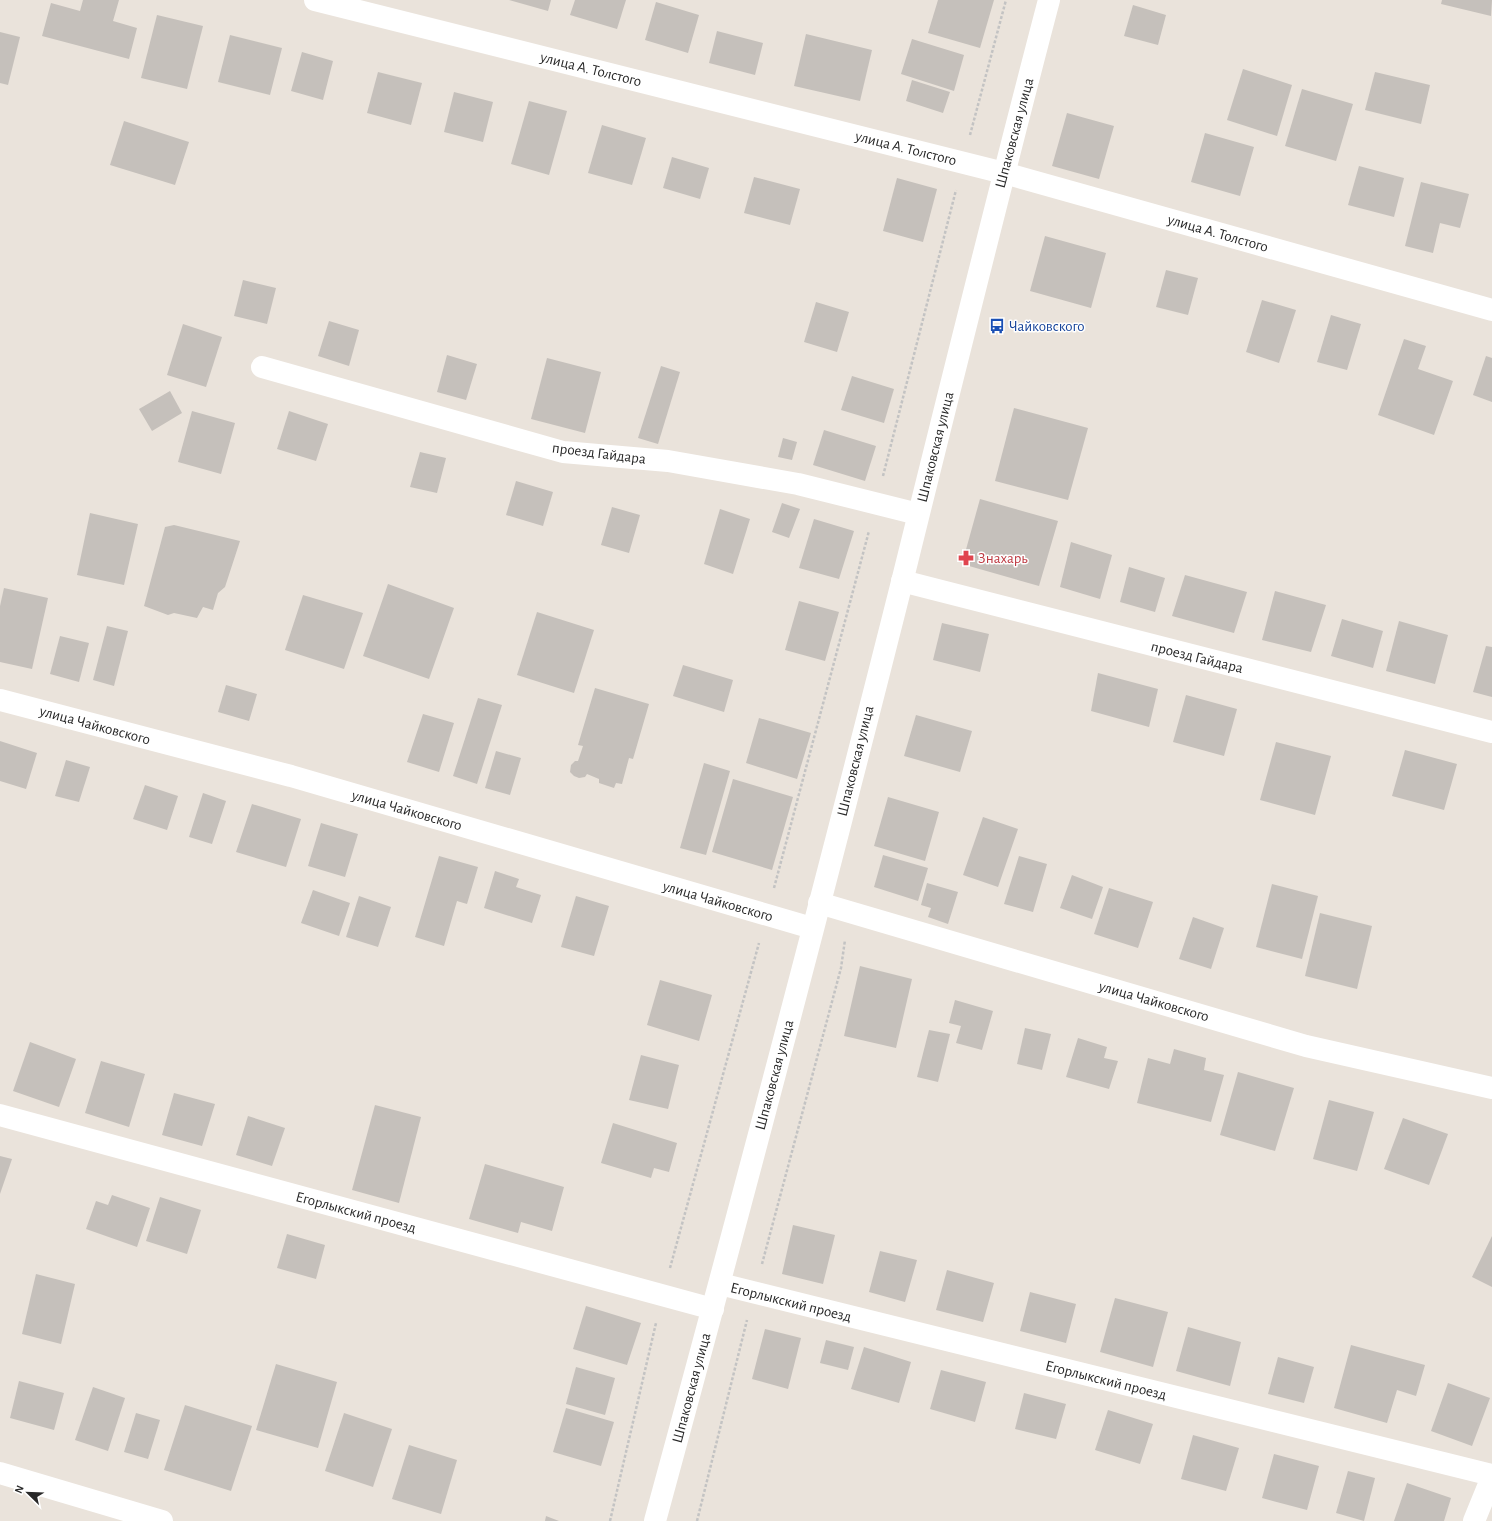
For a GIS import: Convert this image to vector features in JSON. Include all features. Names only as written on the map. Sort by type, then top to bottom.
[{"type":"street","name":"улица А. Толстого","points":[[315,0],[963,162],[1492,310]]},
{"type":"street","name":"Шпаковская улица","points":[[655,1521],[720,1284],[819,903],[1049,0]]},
{"type":"street","name":"проезд Гайдара","points":[[262,367],[563,452],[668,461],[798,484],[918,514]]},
{"type":"street","name":"проезд Гайдара","points":[[902,581],[1492,732]]},
{"type":"street","name":"улица Чайковского","points":[[0,700],[291,776],[812,928]]},
{"type":"street","name":"улица Чайковского","points":[[819,903],[1306,1046],[1492,1088]]},
{"type":"street","name":"Егорлыкский проезд","points":[[0,1115],[713,1309]]},
{"type":"street","name":"Егорлыкский проезд","points":[[720,1284],[1492,1476]]},
{"type":"street","points":[[0,1473],[162,1521]]},
{"type":"street","points":[[1474,1521],[1492,1476]]},
{"type":"path","points":[[610,1521],[662,1296],[767,915],[876,504],[1006,0]]},
{"type":"building","points":[[83,0],[119,0],[113,21],[137,28],[129,59],[42,36],[51,3],[80,11]]},
{"type":"building","points":[[509,0],[551,0],[548,11]]},
{"type":"building","points":[[575,0],[626,0],[617,29],[570,15]]},
{"type":"building","points":[[938,0],[994,0],[980,48],[928,33]]},
{"type":"building","points":[[1442,0],[1492,0],[1491,16],[1441,4]]},
{"type":"building","points":[[656,2],[699,15],[688,53],[645,40]]},
{"type":"building","points":[[1133,5],[1166,15],[1158,45],[1124,36]]},
{"type":"building","points":[[157,15],[203,26],[187,89],[141,78]]},
{"type":"building","points":[[717,31],[763,43],[755,75],[709,63]]},
{"type":"building","points":[[0,32],[20,37],[8,85],[0,83]]},
{"type":"building","points":[[806,34],[872,50],[860,101],[794,86]]},
{"type":"building","points":[[230,35],[282,48],[270,95],[218,82]]},
{"type":"building","points":[[912,39],[964,55],[954,91],[901,74]]},
{"type":"building","points":[[302,52],[333,61],[323,100],[291,91]]},
{"type":"building","points":[[1243,69],[1292,85],[1277,136],[1227,120]]},
{"type":"building","points":[[378,72],[422,83],[411,125],[367,113]]},
{"type":"building","points":[[1375,72],[1430,85],[1421,124],[1365,110]]},
{"type":"building","points":[[912,80],[950,92],[943,113],[906,101]]},
{"type":"building","points":[[1302,89],[1353,104],[1336,161],[1285,146]]},
{"type":"building","points":[[454,92],[493,102],[483,142],[444,132]]},
{"type":"building","points":[[529,101],[567,111],[549,175],[511,164]]},
{"type":"building","points":[[1067,113],[1114,126],[1099,179],[1052,166]]},
{"type":"building","points":[[124,121],[189,142],[175,185],[110,165]]},
{"type":"building","points":[[602,125],[646,138],[632,185],[588,173]]},
{"type":"building","points":[[1205,133],[1254,147],[1240,196],[1191,182]]},
{"type":"building","points":[[672,157],[709,168],[700,199],[663,188]]},
{"type":"building","points":[[1359,166],[1404,178],[1394,217],[1348,205]]},
{"type":"building","points":[[754,177],[800,189],[790,225],[744,213]]},
{"type":"building","points":[[897,178],[937,189],[923,242],[883,231]]},
{"type":"building","points":[[1421,182],[1469,194],[1460,228],[1440,223],[1433,253],[1405,246]]},
{"type":"building","points":[[1045,236],[1106,253],[1091,308],[1030,291]]},
{"type":"building","points":[[1166,270],[1198,278],[1188,315],[1156,307]]},
{"type":"building","points":[[243,280],[276,288],[267,324],[234,316]]},
{"type":"building","points":[[1262,300],[1296,310],[1279,363],[1246,352]]},
{"type":"building","points":[[816,302],[849,312],[837,352],[804,342]]},
{"type":"building","points":[[1331,315],[1361,324],[1347,370],[1317,362]]},
{"type":"building","points":[[329,321],[359,330],[349,366],[318,356]]},
{"type":"building","points":[[183,324],[222,337],[206,387],[167,375]]},
{"type":"building","points":[[1404,339],[1426,346],[1418,369],[1453,381],[1434,435],[1378,415]]},
{"type":"building","points":[[447,355],[477,364],[466,400],[437,392]]},
{"type":"building","points":[[1486,356],[1492,358],[1492,402],[1473,395]]},
{"type":"building","points":[[547,358],[601,372],[585,433],[531,419]]},
{"type":"building","points":[[661,366],[680,372],[658,444],[638,438]]},
{"type":"building","points":[[852,376],[894,389],[884,423],[841,410]]},
{"type":"building","points":[[170,391],[182,413],[152,431],[139,409]]},
{"type":"building","points":[[1014,408],[1088,428],[1068,500],[995,481]]},
{"type":"building","points":[[192,411],[235,423],[221,474],[178,462]]},
{"type":"building","points":[[289,411],[328,424],[316,461],[277,449]]},
{"type":"building","points":[[824,430],[876,446],[865,481],[813,465]]},
{"type":"building","points":[[783,438],[797,442],[792,460],[778,457]]},
{"type":"building","points":[[420,452],[446,458],[437,493],[410,487]]},
{"type":"building","points":[[516,481],[553,492],[543,526],[506,515]]},
{"type":"building","points":[[980,499],[1058,521],[1039,586],[962,564]]},
{"type":"building","points":[[782,503],[800,509],[789,538],[772,532]]},
{"type":"building","points":[[612,507],[640,515],[629,553],[601,545]]},
{"type":"building","points":[[720,509],[750,519],[733,574],[704,564]]},
{"type":"building","points":[[90,513],[138,524],[124,585],[77,575]]},
{"type":"building","points":[[814,519],[854,531],[839,579],[799,568]]},
{"type":"building","points":[[174,525],[240,541],[225,587],[218,593],[213,610],[203,607],[197,618],[174,613],[168,615],[144,606],[165,527]]},
{"type":"building","points":[[1071,542],[1112,555],[1100,599],[1060,587]]},
{"type":"building","points":[[1129,567],[1165,578],[1155,612],[1120,602]]},
{"type":"building","points":[[1185,575],[1247,592],[1234,633],[1172,616]]},
{"type":"building","points":[[388,584],[454,608],[429,679],[363,656]]},
{"type":"building","points":[[4,588],[48,598],[32,669],[0,662],[0,606]]},
{"type":"building","points":[[1275,591],[1326,605],[1311,652],[1262,640]]},
{"type":"building","points":[[303,595],[363,613],[344,669],[285,650]]},
{"type":"building","points":[[799,601],[839,612],[825,661],[785,650]]},
{"type":"building","points":[[537,612],[594,630],[574,693],[517,675]]},
{"type":"building","points":[[1342,619],[1383,631],[1373,668],[1331,656]]},
{"type":"building","points":[[1399,621],[1448,635],[1435,684],[1386,671]]},
{"type":"building","points":[[942,623],[989,634],[980,672],[933,660]]},
{"type":"building","points":[[107,626],[128,631],[114,686],[93,680]]},
{"type":"building","points":[[60,636],[89,643],[79,682],[50,674]]},
{"type":"building","points":[[1486,646],[1492,647],[1492,697],[1473,692]]},
{"type":"building","points":[[683,665],[733,680],[724,712],[673,696]]},
{"type":"building","points":[[1098,673],[1158,689],[1149,727],[1091,711]]},
{"type":"building","points":[[226,685],[257,694],[249,721],[218,712]]},
{"type":"building","points":[[595,688],[649,704],[633,759],[629,758],[622,784],[616,783],[614,788],[599,783],[599,779],[587,774],[585,777],[579,778],[570,772],[571,765],[575,761],[578,761],[583,746],[578,745]]},
{"type":"building","points":[[1186,695],[1237,709],[1224,756],[1173,742]]},
{"type":"building","points":[[478,698],[502,705],[477,784],[453,776]]},
{"type":"building","points":[[423,714],[454,723],[439,772],[407,762]]},
{"type":"building","points":[[916,715],[972,731],[960,772],[904,756]]},
{"type":"building","points":[[759,718],[811,733],[797,779],[746,763]]},
{"type":"building","points":[[0,741],[37,753],[26,789],[0,781]]},
{"type":"building","points":[[1276,742],[1331,756],[1315,815],[1260,800]]},
{"type":"building","points":[[1405,750],[1457,764],[1444,810],[1392,796]]},
{"type":"building","points":[[496,751],[521,758],[510,795],[485,788]]},
{"type":"building","points":[[66,760],[90,767],[79,802],[55,796]]},
{"type":"building","points":[[704,763],[730,771],[706,855],[680,848]]},
{"type":"building","points":[[733,779],[793,797],[772,870],[712,852]]},
{"type":"building","points":[[145,785],[178,796],[167,830],[133,819]]},
{"type":"building","points":[[203,793],[226,801],[212,844],[189,837]]},
{"type":"building","points":[[888,797],[939,812],[925,861],[874,846]]},
{"type":"building","points":[[252,804],[301,819],[286,867],[236,852]]},
{"type":"building","points":[[983,817],[1018,829],[998,887],[963,875]]},
{"type":"building","points":[[321,823],[358,834],[345,877],[308,866]]},
{"type":"building","points":[[883,855],[928,868],[918,901],[874,887]]},
{"type":"building","points":[[439,856],[478,867],[467,904],[457,901],[444,946],[415,937]]},
{"type":"building","points":[[1019,856],[1047,864],[1033,912],[1004,904]]},
{"type":"building","points":[[495,871],[519,879],[516,887],[541,895],[532,923],[484,908]]},
{"type":"building","points":[[1072,875],[1103,887],[1092,919],[1060,908]]},
{"type":"building","points":[[927,883],[958,892],[948,924],[928,917],[931,908],[921,905]]},
{"type":"building","points":[[1272,884],[1318,896],[1302,959],[1256,947]]},
{"type":"building","points":[[1109,888],[1153,902],[1138,948],[1094,934]]},
{"type":"building","points":[[313,890],[350,903],[339,936],[301,923]]},
{"type":"building","points":[[359,896],[391,907],[378,947],[346,937]]},
{"type":"building","points":[[576,896],[609,906],[594,956],[561,947]]},
{"type":"building","points":[[1320,913],[1372,926],[1357,989],[1305,976]]},
{"type":"building","points":[[1193,917],[1224,928],[1211,969],[1179,959]]},
{"type":"building","points":[[860,966],[912,979],[896,1048],[844,1036]]},
{"type":"building","points":[[660,980],[712,995],[699,1041],[647,1025]]},
{"type":"building","points":[[955,1000],[993,1011],[982,1050],[956,1043],[961,1026],[949,1023]]},
{"type":"building","points":[[1025,1028],[1051,1034],[1042,1070],[1017,1064]]},
{"type":"building","points":[[929,1030],[950,1034],[938,1082],[917,1077]]},
{"type":"building","points":[[1078,1038],[1107,1047],[1104,1058],[1118,1061],[1109,1089],[1066,1077]]},
{"type":"building","points":[[30,1042],[76,1059],[59,1107],[13,1091]]},
{"type":"building","points":[[1174,1049],[1206,1058],[1204,1070],[1224,1075],[1211,1122],[1137,1103],[1148,1058],[1170,1064]]},
{"type":"building","points":[[641,1055],[679,1065],[668,1109],[629,1100]]},
{"type":"building","points":[[101,1061],[145,1074],[129,1127],[85,1113]]},
{"type":"building","points":[[1238,1072],[1294,1088],[1275,1151],[1220,1135]]},
{"type":"building","points":[[174,1093],[215,1104],[202,1146],[162,1135]]},
{"type":"building","points":[[1329,1100],[1374,1112],[1357,1171],[1313,1159]]},
{"type":"building","points":[[375,1105],[421,1117],[399,1203],[352,1190]]},
{"type":"building","points":[[248,1116],[285,1128],[272,1166],[236,1155]]},
{"type":"building","points":[[1403,1118],[1448,1134],[1429,1185],[1384,1169]]},
{"type":"building","points":[[613,1123],[677,1143],[669,1172],[654,1168],[651,1178],[601,1163]]},
{"type":"building","points":[[0,1156],[12,1159],[0,1194]]},
{"type":"building","points":[[485,1164],[564,1187],[552,1231],[521,1222],[518,1233],[469,1219]]},
{"type":"building","points":[[112,1195],[150,1208],[137,1247],[86,1229],[96,1201],[108,1205]]},
{"type":"building","points":[[160,1197],[201,1210],[187,1254],[146,1241]]},
{"type":"building","points":[[793,1225],[835,1235],[823,1284],[782,1274]]},
{"type":"building","points":[[287,1234],[325,1245],[316,1279],[277,1268]]},
{"type":"building","points":[[1492,1236],[1492,1287],[1472,1277]]},
{"type":"building","points":[[880,1251],[917,1260],[905,1302],[869,1292]]},
{"type":"building","points":[[947,1270],[994,1283],[983,1322],[936,1310]]},
{"type":"building","points":[[36,1274],[75,1284],[61,1344],[22,1334]]},
{"type":"building","points":[[1030,1292],[1076,1304],[1066,1343],[1020,1331]]},
{"type":"building","points":[[1115,1298],[1168,1312],[1153,1367],[1100,1352]]},
{"type":"building","points":[[586,1306],[641,1323],[627,1365],[573,1349]]},
{"type":"building","points":[[1188,1327],[1241,1342],[1230,1386],[1176,1371]]},
{"type":"building","points":[[765,1329],[801,1338],[788,1389],[752,1379]]},
{"type":"building","points":[[826,1340],[854,1347],[848,1370],[820,1363]]},
{"type":"building","points":[[1351,1345],[1425,1365],[1416,1396],[1397,1390],[1387,1423],[1334,1408]]},
{"type":"building","points":[[864,1347],[911,1362],[899,1403],[851,1389]]},
{"type":"building","points":[[1278,1357],[1314,1367],[1304,1403],[1268,1394]]},
{"type":"building","points":[[276,1364],[337,1382],[318,1448],[256,1430]]},
{"type":"building","points":[[576,1367],[615,1378],[605,1415],[566,1404]]},
{"type":"building","points":[[941,1370],[986,1382],[975,1422],[930,1409]]},
{"type":"building","points":[[19,1381],[64,1393],[54,1430],[10,1418]]},
{"type":"building","points":[[1448,1383],[1490,1398],[1472,1446],[1431,1431]]},
{"type":"building","points":[[93,1387],[125,1398],[108,1451],[75,1440]]},
{"type":"building","points":[[1024,1393],[1066,1404],[1056,1439],[1015,1429]]},
{"type":"building","points":[[185,1405],[252,1426],[231,1491],[164,1470]]},
{"type":"building","points":[[566,1408],[614,1422],[601,1466],[553,1452]]},
{"type":"building","points":[[1108,1410],[1153,1424],[1140,1464],[1095,1450]]},
{"type":"building","points":[[136,1413],[160,1420],[148,1459],[124,1452]]},
{"type":"building","points":[[344,1413],[392,1429],[373,1487],[325,1471]]},
{"type":"building","points":[[1193,1435],[1239,1448],[1226,1491],[1181,1479]]},
{"type":"building","points":[[409,1445],[457,1460],[441,1514],[392,1499]]},
{"type":"building","points":[[1274,1454],[1319,1466],[1307,1510],[1262,1498]]},
{"type":"building","points":[[1348,1471],[1375,1478],[1364,1521],[1336,1513]]},
{"type":"building","points":[[1407,1483],[1451,1498],[1444,1521],[1394,1521]]},
{"type":"building","points":[[546,1516],[559,1521],[545,1521]]},
{"type":"place","name":"Чайковского","points":[[997,326]]},
{"type":"place","name":"Знахарь","points":[[966,558]]}]
